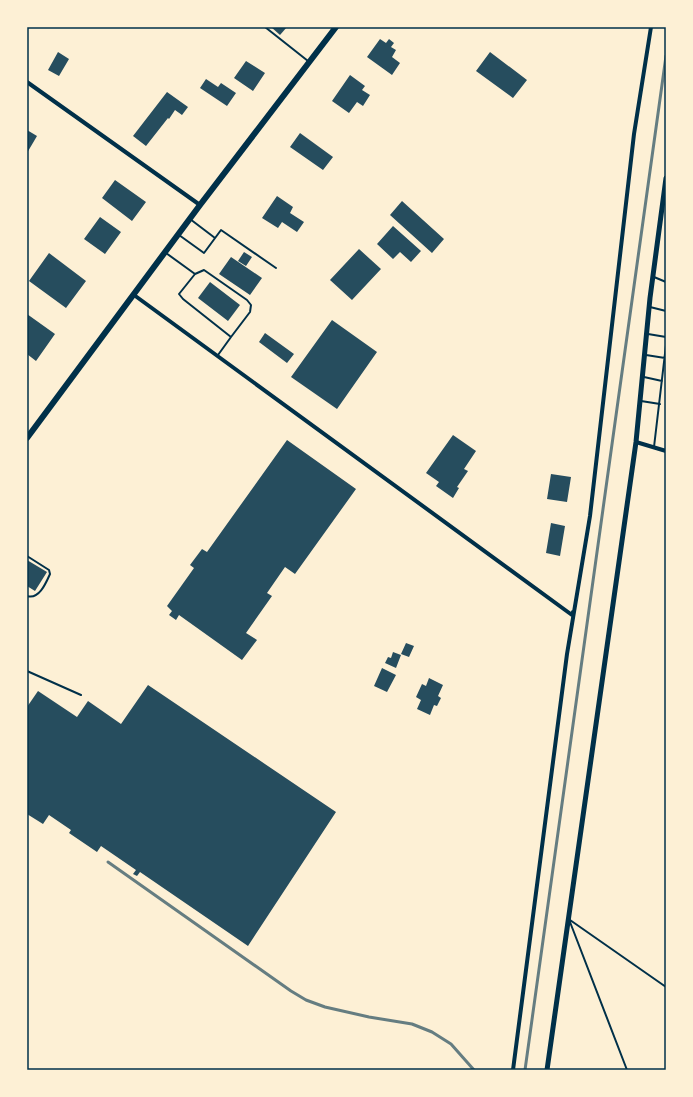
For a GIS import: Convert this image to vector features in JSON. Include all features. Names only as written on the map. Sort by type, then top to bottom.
[{"type":"main road","points":[[27,438],[178,234],[336,27]]},
{"type":"street","points":[[513,1070],[574,610],[590,516],[634,134],[651,27]]},
{"type":"street","points":[[27,82],[200,205]]},
{"type":"street","points":[[548,1070],[636,442],[649,307],[666,178]]},
{"type":"street","points":[[134,295],[572,615],[574,610]]},
{"type":"street","points":[[636,442],[666,451]]},
{"type":"lane","points":[[265,27],[309,62]]},
{"type":"lane","points":[[190,219],[215,238]]},
{"type":"lane","points":[[178,234],[204,253],[221,230],[276,268]]},
{"type":"lane","points":[[165,252],[195,274]]},
{"type":"lane","points":[[217,356],[250,312],[251,305],[247,300],[204,270],[195,274],[179,294],[183,299],[231,337]]},
{"type":"lane","points":[[653,277],[666,282]]},
{"type":"lane","points":[[649,307],[666,311]]},
{"type":"lane","points":[[647,333],[666,337]]},
{"type":"lane","points":[[654,447],[666,345]]},
{"type":"lane","points":[[645,354],[665,358]]},
{"type":"lane","points":[[643,377],[662,381]]},
{"type":"lane","points":[[640,400],[660,404]]},
{"type":"lane","points":[[27,556],[49,570],[50,574],[38,594],[31,597],[27,596]]},
{"type":"lane","points":[[27,671],[81,695]]},
{"type":"lane","points":[[569,919],[666,987]]},
{"type":"lane","points":[[569,919],[627,1070]]},
{"type":"building","points":[[271,27],[287,27],[280,35]]},
{"type":"building","points":[[380,39],[386,43],[389,39],[394,43],[391,47],[396,50],[392,57],[400,63],[392,75],[367,57]]},
{"type":"building","points":[[58,52],[69,59],[59,76],[48,70]]},
{"type":"building","points":[[490,52],[527,80],[513,98],[476,71]]},
{"type":"building","points":[[246,61],[265,73],[253,91],[234,78]]},
{"type":"building","points":[[350,75],[365,86],[362,90],[370,95],[363,106],[357,102],[349,113],[332,101]]},
{"type":"building","points":[[206,79],[218,87],[221,83],[236,93],[227,106],[200,88]]},
{"type":"building","points":[[167,92],[188,107],[182,115],[175,110],[146,146],[133,136]]},
{"type":"building","points":[[27,130],[37,136],[27,153]]},
{"type":"building","points":[[300,133],[333,157],[323,170],[290,147]]},
{"type":"building","points":[[115,180],[146,202],[132,221],[102,198]]},
{"type":"building","points":[[277,196],[293,207],[290,213],[304,222],[297,232],[282,222],[278,228],[262,218]]},
{"type":"building","points":[[402,201],[444,239],[432,253],[390,215]]},
{"type":"building","points":[[100,217],[121,232],[105,254],[84,239]]},
{"type":"building","points":[[393,226],[421,251],[411,262],[400,252],[393,259],[377,244]]},
{"type":"building","points":[[359,249],[381,269],[352,300],[330,280]]},
{"type":"building","points":[[244,252],[252,257],[246,266],[238,261]]},
{"type":"building","points":[[49,253],[86,281],[66,308],[29,281]]},
{"type":"building","points":[[231,257],[262,278],[250,295],[219,274]]},
{"type":"building","points":[[210,282],[240,305],[228,321],[198,298]]},
{"type":"building","points":[[27,314],[55,334],[36,361],[27,354]]},
{"type":"building","points":[[332,320],[377,352],[337,409],[291,377]]},
{"type":"building","points":[[265,333],[294,354],[287,363],[259,342]]},
{"type":"building","points":[[453,435],[476,451],[464,469],[468,471],[457,487],[459,488],[453,498],[436,486],[439,482],[426,473]]},
{"type":"building","points":[[287,440],[356,489],[295,574],[285,567],[267,593],[272,596],[246,633],[257,640],[242,660],[179,615],[176,620],[169,615],[172,611],[167,606],[194,568],[190,565],[202,549],[207,552]]},
{"type":"building","points":[[551,474],[571,477],[567,502],[547,499]]},
{"type":"building","points":[[551,523],[565,526],[560,556],[546,553]]},
{"type":"building","points":[[27,560],[47,572],[35,591],[27,586]]},
{"type":"building","points":[[406,643],[414,646],[409,657],[401,654]]},
{"type":"building","points":[[393,652],[401,655],[396,668],[385,663],[388,657],[391,658]]},
{"type":"building","points":[[382,668],[396,675],[387,692],[374,686]]},
{"type":"building","points":[[429,678],[443,685],[438,696],[441,698],[437,706],[434,705],[430,715],[417,709],[421,700],[416,697],[422,684],[426,686]]},
{"type":"building","points":[[148,685],[336,812],[248,946],[140,872],[137,876],[133,874],[136,870],[101,846],[97,852],[69,833],[71,830],[49,815],[43,824],[27,814],[27,707],[38,691],[77,717],[88,701],[121,724]]},
{"type":"railway","points":[[525,1070],[666,56]]},
{"type":"railway","points":[[108,862],[306,1000],[325,1007],[369,1017],[412,1024],[432,1032],[451,1044],[474,1070]]}]
